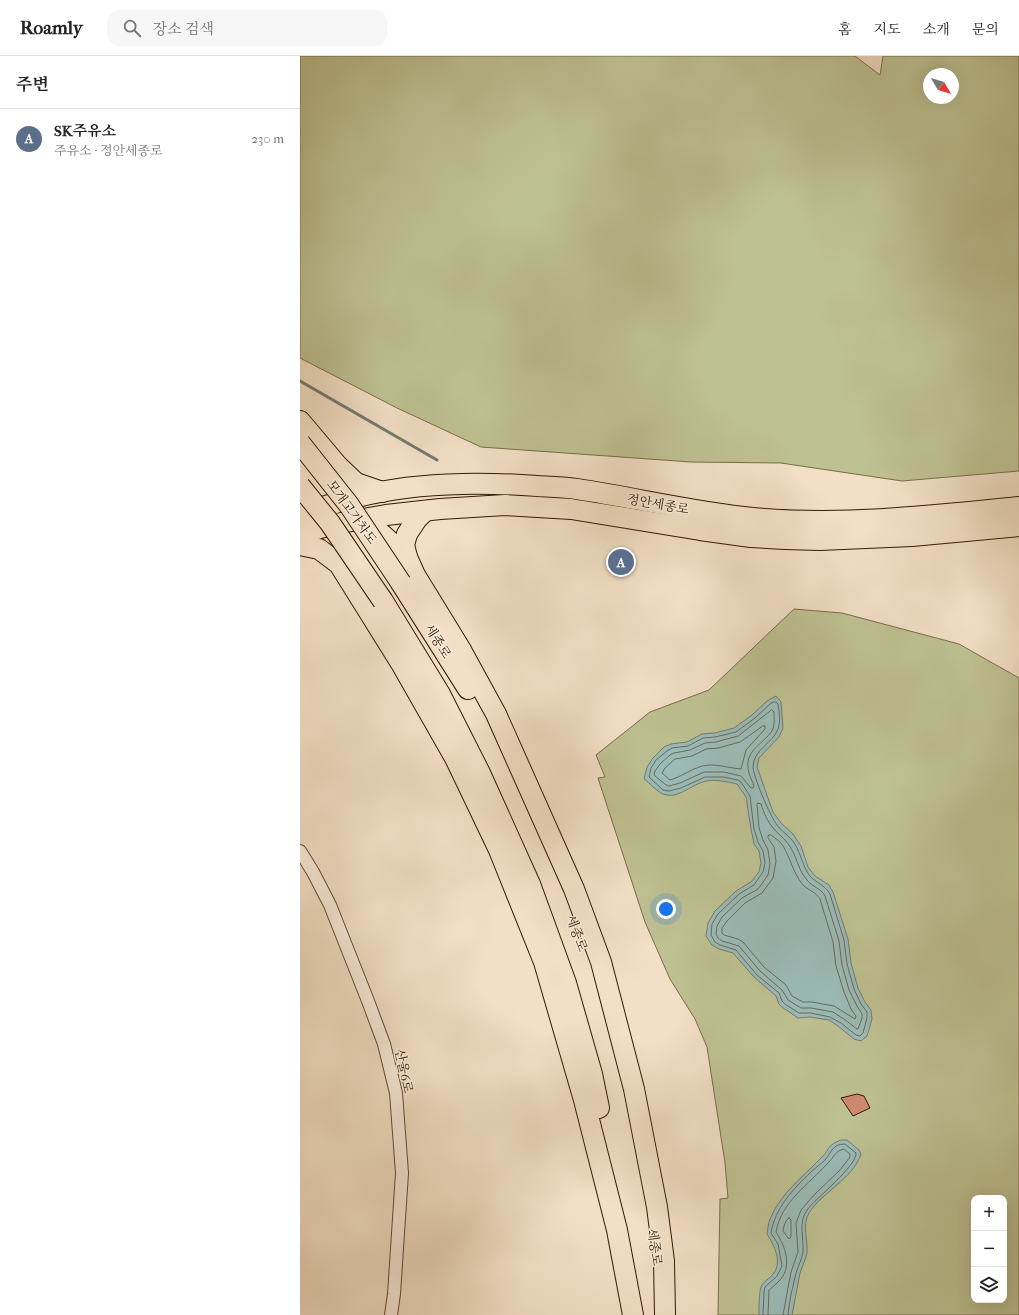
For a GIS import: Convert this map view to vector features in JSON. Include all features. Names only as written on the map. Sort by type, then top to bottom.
[{"type":"highway","points":[[300,421],[338,466],[356,483],[382,492]]},
{"type":"highway","name":"모개고가차도","points":[[300,444],[349,505],[401,583]]},
{"type":"highway","points":[[338,466],[344,489],[334,511],[334,554],[402,664],[455,758],[499,850],[544,962],[584,1100],[617,1230],[633,1315]]},
{"type":"highway","name":"정안세종로","points":[[300,534],[334,511],[382,492],[436,484],[515,484],[576,489],[710,513],[791,520],[862,520],[909,518],[1019,507]]},
{"type":"highway","name":"모개고가차도","points":[[300,486],[330,523],[382,601]]},
{"type":"highway","points":[[300,498],[305,502],[334,511]]},
{"type":"highway","name":"정안세종로","points":[[300,514],[334,511],[357,520],[425,511],[505,505],[571,508],[751,537],[800,540],[912,536],[1019,526]]},
{"type":"highway","points":[[425,511],[406,534],[404,545],[407,557],[415,575],[461,650],[496,714],[574,889],[600,962],[634,1089],[657,1207],[664,1261],[664,1315]]},
{"type":"highway","points":[[357,520],[376,529],[407,557]]},
{"type":"highway","points":[[300,545],[319,549],[339,564]]},
{"type":"highway","name":"세종로","points":[[401,583],[465,683],[505,762],[557,877],[592,973],[622,1073],[656,1249],[664,1315]]},
{"type":"highway","name":"세종로","points":[[382,601],[440,694],[480,774],[530,884],[561,969],[592,1074],[629,1249],[636,1315]]},
{"type":"street","name":"산울6로","points":[[300,851],[330,905],[384,1044],[396,1093],[402,1173],[394,1294],[391,1315]]},
{"type":"green space","points":[[300,56],[855,56],[880,75],[883,56],[1019,56],[1019,471],[902,481],[781,463],[691,462],[481,447],[397,408],[300,358]]},
{"type":"green space","points":[[794,609],[842,613],[959,644],[1019,678],[1019,1315],[718,1315],[720,1199],[728,1198],[725,1163],[707,1047],[695,1019],[670,979],[645,922],[598,778],[605,777],[596,755],[650,712],[709,690]]},
{"type":"water","points":[[776,696],[781,702],[783,728],[779,737],[759,758],[757,767],[773,812],[781,823],[793,834],[801,846],[808,867],[815,876],[829,885],[833,892],[848,939],[851,963],[858,988],[871,1010],[872,1019],[867,1036],[861,1041],[854,1039],[829,1020],[810,1017],[798,1018],[779,1004],[776,996],[754,977],[733,953],[719,949],[712,945],[706,936],[708,923],[715,911],[736,891],[751,882],[759,872],[761,863],[759,851],[754,844],[746,797],[737,784],[711,780],[701,782],[675,795],[669,795],[660,793],[644,779],[647,767],[653,758],[664,747],[671,744],[687,742],[702,734],[715,733],[734,728],[752,715],[767,701]]},
{"type":"water","points":[[841,1140],[847,1140],[859,1150],[861,1154],[851,1171],[821,1198],[809,1213],[806,1222],[807,1253],[800,1273],[792,1315],[759,1315],[759,1296],[761,1287],[763,1283],[773,1274],[777,1264],[775,1248],[767,1234],[768,1225],[774,1210],[792,1186],[824,1155],[831,1146]]},
{"type":"building","points":[[857,1094],[864,1096],[870,1108],[853,1116],[841,1098]]},
{"type":"waterway","points":[[300,381],[437,460]]},
{"type":"place","name":"SK주유소","points":[[621,562]]}]
